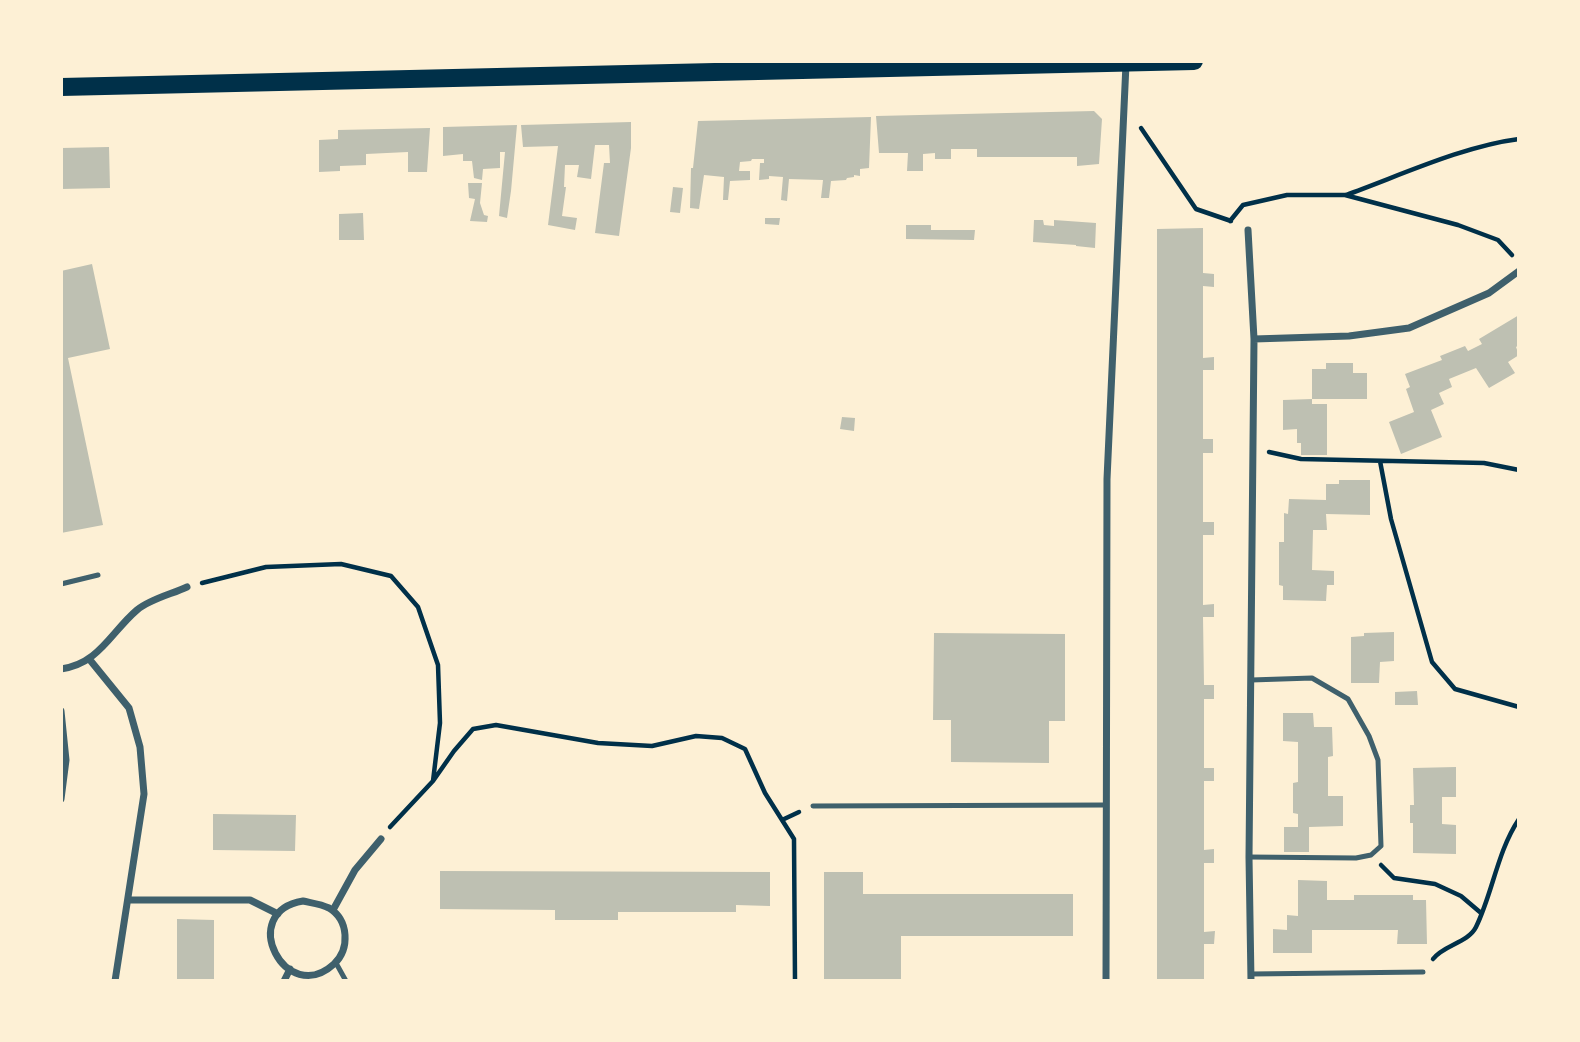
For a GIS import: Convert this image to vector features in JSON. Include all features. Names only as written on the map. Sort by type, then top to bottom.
[{"type":"main road","points":[[61,87],[1194,61]]},
{"type":"street","points":[[1106,981],[1107,479],[1126,63]]},
{"type":"street","points":[[1248,230],[1254,339],[1249,857],[1251,977]]},
{"type":"street","points":[[1254,339],[1349,336],[1409,328],[1489,292],[1519,271]]},
{"type":"street","points":[[61,669],[90,660],[139,608],[187,587]]},
{"type":"street","points":[[90,660],[129,708],[140,747],[144,794],[115,981]]},
{"type":"street","points":[[61,711],[66,760],[61,799]]},
{"type":"street","points":[[333,910],[355,870],[381,839]]},
{"type":"street","points":[[129,900],[250,900],[278,914]]},
{"type":"street","points":[[303,901],[333,910],[345,928],[345,945],[336,963],[325,971],[309,975],[297,974],[278,962],[272,949],[271,930],[278,914],[290,903],[303,901]]},
{"type":"street","points":[[284,981],[290,968]]},
{"type":"lane","points":[[61,583],[98,575]]},
{"type":"lane","points":[[1249,857],[1356,858],[1371,855],[1381,846],[1378,760],[1369,736],[1348,699],[1312,678],[1251,680]]},
{"type":"lane","points":[[813,806],[1106,805]]},
{"type":"lane","points":[[336,963],[346,981]]},
{"type":"lane","points":[[1251,977],[1423,972]]},
{"type":"path","points":[[1345,195],[1500,141],[1519,139]]},
{"type":"path","points":[[1151,140],[1196,209],[1248,230]]},
{"type":"path","points":[[1230,221],[1243,205],[1287,195],[1345,195],[1458,225],[1498,240],[1519,263]]},
{"type":"path","points":[[1254,449],[1301,459],[1484,463],[1519,470]]},
{"type":"path","points":[[1380,460],[1391,519],[1432,662],[1455,689],[1519,707]]},
{"type":"path","points":[[187,587],[266,567],[341,564],[391,576],[418,607],[438,665],[440,723],[433,781]]},
{"type":"path","points":[[381,839],[433,781],[473,729],[496,725],[598,743],[652,746],[696,736],[722,738],[745,749],[765,793],[794,839],[795,981]]},
{"type":"path","points":[[1423,972],[1437,953],[1475,930],[1509,834],[1519,819]]},
{"type":"path","points":[[1371,855],[1394,878],[1435,884],[1461,896],[1481,913]]},
{"type":"building","points":[[1094,111],[1102,119],[1099,164],[1077,166],[1077,157],[977,157],[977,149],[951,149],[951,159],[935,159],[935,153],[923,154],[923,171],[907,171],[908,153],[879,153],[876,116]]},
{"type":"building","points":[[871,117],[869,168],[860,169],[860,176],[831,181],[829,198],[821,198],[823,180],[789,179],[787,201],[781,200],[783,177],[769,176],[769,179],[759,180],[760,163],[764,163],[764,159],[752,159],[740,162],[739,171],[750,171],[750,180],[730,181],[728,200],[723,200],[724,177],[704,175],[699,209],[690,208],[691,168],[698,121]]},
{"type":"building","points":[[631,122],[631,148],[619,236],[595,233],[604,163],[610,163],[609,145],[595,145],[591,179],[577,177],[579,165],[565,165],[566,187],[562,216],[577,218],[575,230],[548,225],[558,146],[523,147],[521,125]]},
{"type":"building","points":[[517,125],[507,218],[499,216],[505,152],[500,152],[500,168],[483,169],[482,180],[474,178],[472,161],[463,161],[463,154],[443,156],[443,127]]},
{"type":"building","points":[[430,128],[427,172],[408,172],[408,152],[366,154],[366,165],[340,166],[340,171],[319,172],[319,140],[338,139],[338,130]]},
{"type":"building","points":[[109,147],[110,188],[61,189],[61,148]]},
{"type":"building","points":[[468,183],[482,183],[480,203],[484,215],[488,216],[487,222],[470,221],[475,199],[469,198]]},
{"type":"building","points":[[673,187],[683,188],[680,213],[670,212]]},
{"type":"building","points":[[363,213],[364,240],[339,240],[339,214]]},
{"type":"building","points":[[765,218],[780,218],[779,225],[765,224]]},
{"type":"building","points":[[1034,220],[1043,220],[1044,225],[1054,226],[1054,220],[1096,223],[1095,248],[1033,242]]},
{"type":"building","points":[[906,225],[931,225],[931,230],[975,230],[974,240],[906,239]]},
{"type":"building","points":[[1203,228],[1203,273],[1214,274],[1214,287],[1203,286],[1203,358],[1214,357],[1214,370],[1203,370],[1203,439],[1213,439],[1213,453],[1203,453],[1203,522],[1214,522],[1214,535],[1203,535],[1203,605],[1214,604],[1214,617],[1203,617],[1204,685],[1214,685],[1214,699],[1204,699],[1204,768],[1214,768],[1214,781],[1204,781],[1204,850],[1214,849],[1214,863],[1204,863],[1204,932],[1215,931],[1214,944],[1204,944],[1204,981],[1157,981],[1157,229]]},
{"type":"building","points":[[92,264],[110,349],[68,358],[103,525],[61,533],[61,271]]},
{"type":"building","points":[[1519,315],[1519,345],[1516,347],[1519,355],[1508,362],[1515,373],[1489,388],[1476,368],[1449,379],[1452,387],[1439,393],[1444,404],[1431,410],[1442,437],[1401,454],[1389,422],[1414,412],[1406,389],[1410,387],[1405,374],[1442,360],[1440,356],[1465,346],[1468,351],[1482,344],[1479,339]]},
{"type":"building","points":[[1326,363],[1353,363],[1353,373],[1367,373],[1367,399],[1312,399],[1312,369],[1326,369]]},
{"type":"building","points":[[1312,399],[1312,404],[1327,404],[1327,455],[1301,455],[1301,443],[1297,443],[1297,429],[1283,430],[1283,400]]},
{"type":"building","points":[[842,417],[855,418],[854,431],[840,429]]},
{"type":"building","points":[[1339,480],[1370,480],[1370,515],[1326,514],[1327,530],[1313,530],[1312,570],[1334,571],[1334,585],[1327,585],[1326,601],[1283,600],[1283,586],[1279,585],[1279,542],[1284,542],[1284,513],[1288,514],[1289,499],[1326,500],[1326,484],[1339,484]]},
{"type":"building","points":[[1394,632],[1394,661],[1380,662],[1379,683],[1351,683],[1351,637],[1364,636],[1364,633]]},
{"type":"building","points":[[934,633],[1065,634],[1065,721],[1049,721],[1049,763],[951,762],[951,720],[933,720]]},
{"type":"building","points":[[1417,691],[1418,705],[1395,705],[1395,692]]},
{"type":"building","points":[[1283,713],[1313,713],[1314,727],[1332,727],[1333,756],[1328,757],[1328,796],[1343,796],[1343,826],[1309,827],[1309,852],[1284,852],[1284,827],[1298,827],[1298,814],[1293,813],[1293,783],[1298,782],[1298,742],[1283,741]]},
{"type":"building","points":[[1456,767],[1456,797],[1442,797],[1442,824],[1456,825],[1456,854],[1413,853],[1410,805],[1414,805],[1413,768]]},
{"type":"building","points":[[213,814],[296,815],[295,851],[213,850]]},
{"type":"building","points":[[440,871],[770,872],[770,906],[736,905],[736,912],[618,912],[618,920],[555,920],[555,910],[440,909]]},
{"type":"building","points":[[824,872],[863,872],[863,894],[1073,894],[1073,936],[901,936],[901,981],[824,981]]},
{"type":"building","points":[[1298,880],[1327,881],[1327,900],[1354,900],[1354,895],[1413,895],[1413,900],[1426,900],[1427,944],[1397,944],[1398,930],[1312,930],[1312,953],[1273,953],[1273,929],[1287,930],[1287,915],[1298,916]]},
{"type":"building","points":[[177,919],[214,920],[214,981],[177,981]]}]
